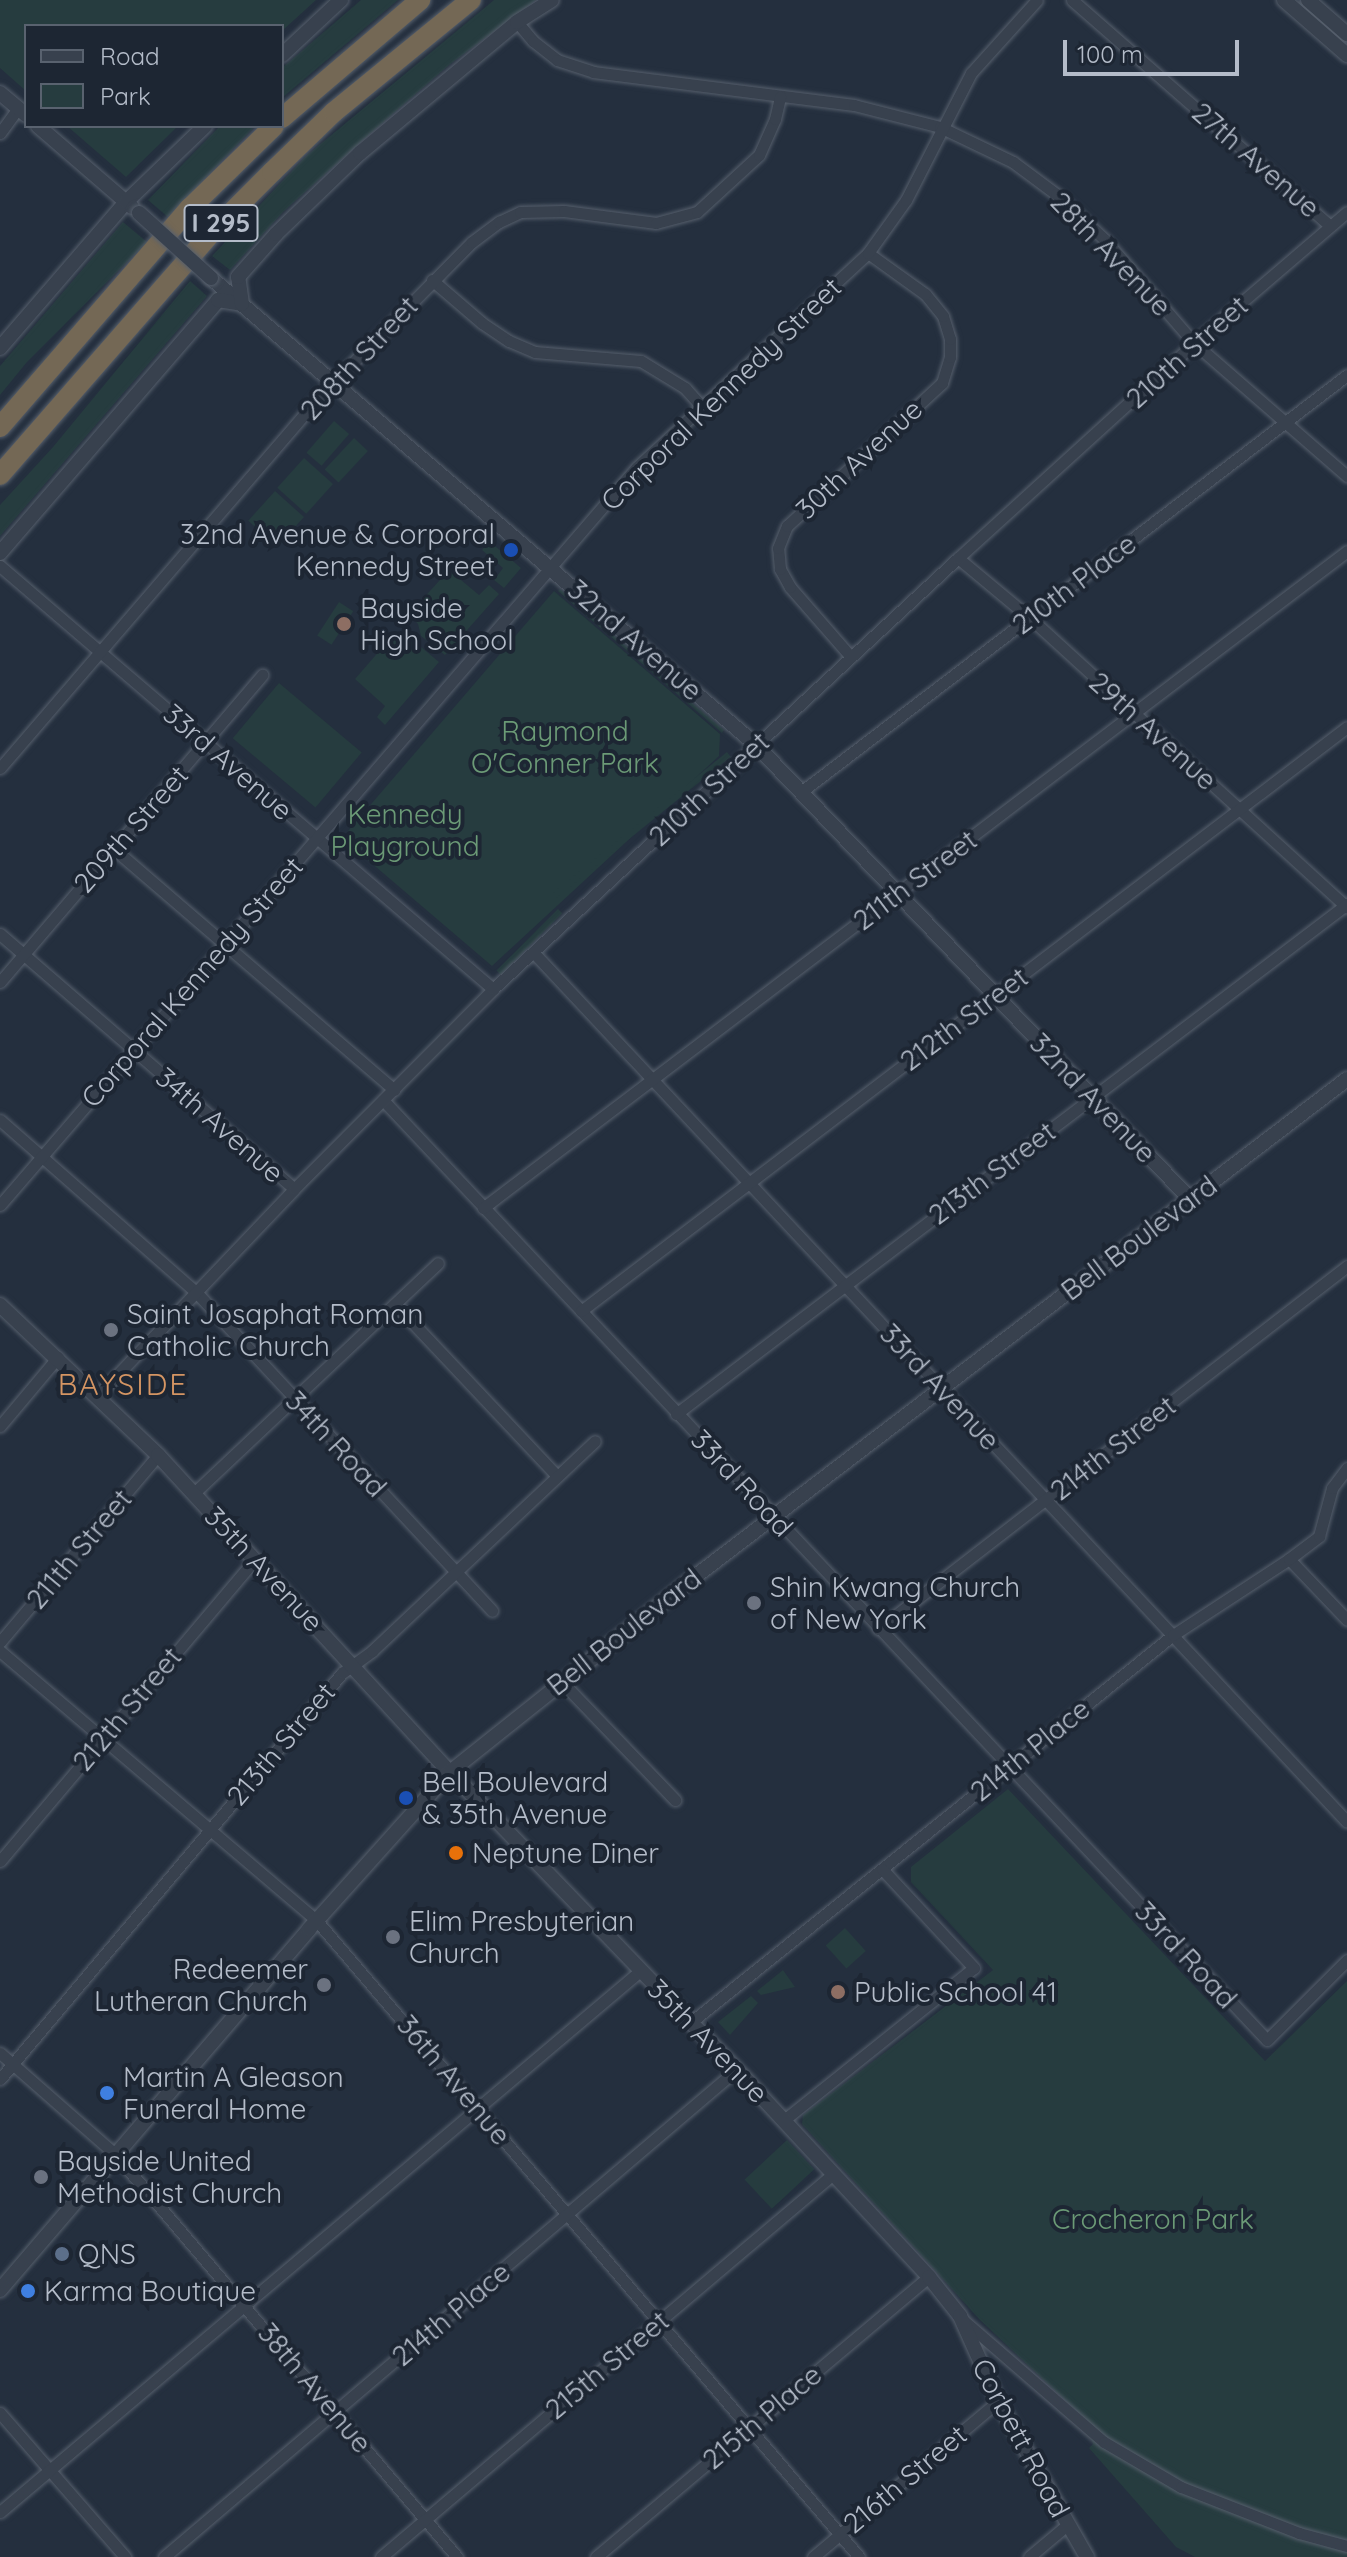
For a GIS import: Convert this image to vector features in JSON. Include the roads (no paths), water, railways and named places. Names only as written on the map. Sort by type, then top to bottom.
[{"type":"highway","points":[[284,116],[420,0]]},
{"type":"highway","name":"I 295","points":[[0,475],[212,232],[334,112],[471,0]]},
{"type":"highway","name":"I 295","points":[[0,425],[190,208],[272,128]]},
{"type":"street","points":[[284,53],[341,0]]},
{"type":"street","points":[[0,553],[218,300],[242,304],[238,277],[276,234],[360,153],[517,22],[552,0]]},
{"type":"street","name":"Corporal Kennedy Street","points":[[0,1205],[637,467],[868,253],[906,200],[940,127],[971,73],[1037,0]]},
{"type":"street","name":"27th Avenue","points":[[1072,0],[1330,226]]},
{"type":"street","points":[[1284,0],[1347,55]]},
{"type":"street","points":[[1308,0],[1347,34]]},
{"type":"street","name":"28th Avenue","points":[[517,22],[533,41],[557,60],[593,72],[854,105],[940,127],[1013,162],[1056,194],[1105,240],[1194,343],[1347,476]]},
{"type":"street","points":[[0,93],[22,112],[0,133]]},
{"type":"street","name":"208th Street","points":[[0,768],[334,383],[432,280],[481,235],[520,212],[564,211],[656,223],[697,212],[759,155],[775,119],[780,97]]},
{"type":"street","name":"32nd Avenue","points":[[40,128],[756,745],[1190,1199]]},
{"type":"street","points":[[0,348],[126,202],[203,128]]},
{"type":"street","name":"210th Street","points":[[98,1395],[294,1189],[493,989],[1194,343],[1347,212]]},
{"type":"street","name":"30th Avenue","points":[[851,657],[790,587],[780,569],[778,548],[787,526],[942,383],[950,357],[950,339],[943,316],[925,294],[868,253]]},
{"type":"street","points":[[432,280],[509,341],[535,352],[641,361],[685,388],[703,408]]},
{"type":"street","name":"210th Place","points":[[801,792],[1347,375]]},
{"type":"street","name":"211th Street","points":[[483,1208],[1347,551]]},
{"type":"street","name":"29th Avenue","points":[[958,558],[1030,618],[1346,905]]},
{"type":"street","name":"33rd Avenue","points":[[0,566],[493,989]]},
{"type":"street","name":"209th Street","points":[[0,982],[262,675]]},
{"type":"street","name":"212th Street","points":[[581,1311],[1347,727]]},
{"type":"street","points":[[113,848],[394,1090]]},
{"type":"street","name":"213th Street","points":[[676,1414],[1346,905]]},
{"type":"street","name":"34th Avenue","points":[[0,934],[294,1189]]},
{"type":"street","name":"33rd Avenue","points":[[533,952],[1347,1822]]},
{"type":"street","name":"Bell Boulevard","points":[[0,2290],[317,1921],[450,1772],[561,1681],[773,1517],[1347,1079]]},
{"type":"street","name":"33rd Road","points":[[383,1100],[1267,2040],[1347,1960]]},
{"type":"street","name":"34th Road","points":[[0,1120],[196,1292],[492,1611]]},
{"type":"street","points":[[194,1493],[438,1263]]},
{"type":"street","name":"214th Street","points":[[878,1629],[1347,1266]]},
{"type":"street","points":[[395,1304],[557,1476]]},
{"type":"street","name":"35th Avenue","points":[[0,1305],[158,1455],[450,1772],[784,2120],[929,2277],[960,2316],[1104,2442],[1181,2487],[1299,2533],[1347,2546]]},
{"type":"street","points":[[0,1426],[58,1357]]},
{"type":"street","name":"213th Street","points":[[0,2079],[342,1673],[595,1441]]},
{"type":"street","name":"211th Street","points":[[0,1642],[158,1455]]},
{"type":"street","name":"214th Place","points":[[690,2023],[1173,1635],[1319,1536],[1332,1488],[1347,1468]]},
{"type":"street","name":"212th Street","points":[[0,1861],[255,1559]]},
{"type":"street","points":[[1289,1559],[1347,1620]]},
{"type":"street","name":"36th Avenue","points":[[0,1651],[317,1921],[859,2557]]},
{"type":"street","points":[[561,1681],[675,1800]]},
{"type":"street","points":[[784,2120],[974,1968],[882,1869]]},
{"type":"street","points":[[0,2512],[640,1971]]},
{"type":"street","name":"38th Avenue","points":[[0,2053],[115,2154],[457,2557]]},
{"type":"street","name":"214th Place","points":[[164,2557],[736,2070]]},
{"type":"street","name":"215th Street","points":[[381,2557],[833,2174]]},
{"type":"street","name":"215th Place","points":[[596,2557],[929,2277]]},
{"type":"street","name":"Corbett Road","points":[[960,2316],[998,2401],[1087,2557]]},
{"type":"street","name":"216th Street","points":[[813,2557],[998,2401]]},
{"type":"street","points":[[0,2413],[125,2557]]},
{"type":"street","points":[[1029,2557],[1067,2525]]},
{"type":"place","name":"32nd Avenue & Corporal Kennedy Street","points":[[511,550]]},
{"type":"place","name":"Bayside High School","points":[[344,624]]},
{"type":"place","name":"Saint Josaphat Roman Catholic Church","points":[[111,1330]]},
{"type":"place","name":"Shin Kwang Church of New York","points":[[754,1603]]},
{"type":"place","name":"Bell Boulevard & 35th Avenue","points":[[406,1798]]},
{"type":"place","name":"Neptune Diner","points":[[456,1853]]},
{"type":"place","name":"Elim Presbyterian Church","points":[[393,1937]]},
{"type":"place","name":"Redeemer Lutheran Church","points":[[324,1985]]},
{"type":"place","name":"Public School 41","points":[[838,1992]]},
{"type":"place","name":"Martin A Gleason Funeral Home","points":[[107,2093]]},
{"type":"place","name":"Bayside United Methodist Church","points":[[41,2177]]},
{"type":"place","name":"QNS","points":[[62,2254]]},
{"type":"place","name":"Karma Boutique","points":[[28,2291]]},
{"type":"district","name":"BAYSIDE","points":[[123,1384]]},
{"type":"park label","name":"Raymond O'Conner Park","points":[[565,747]]},
{"type":"park label","name":"Kennedy Playground","points":[[405,830]]},
{"type":"park label","name":"Crocheron Park","points":[[1153,2219]]}]
